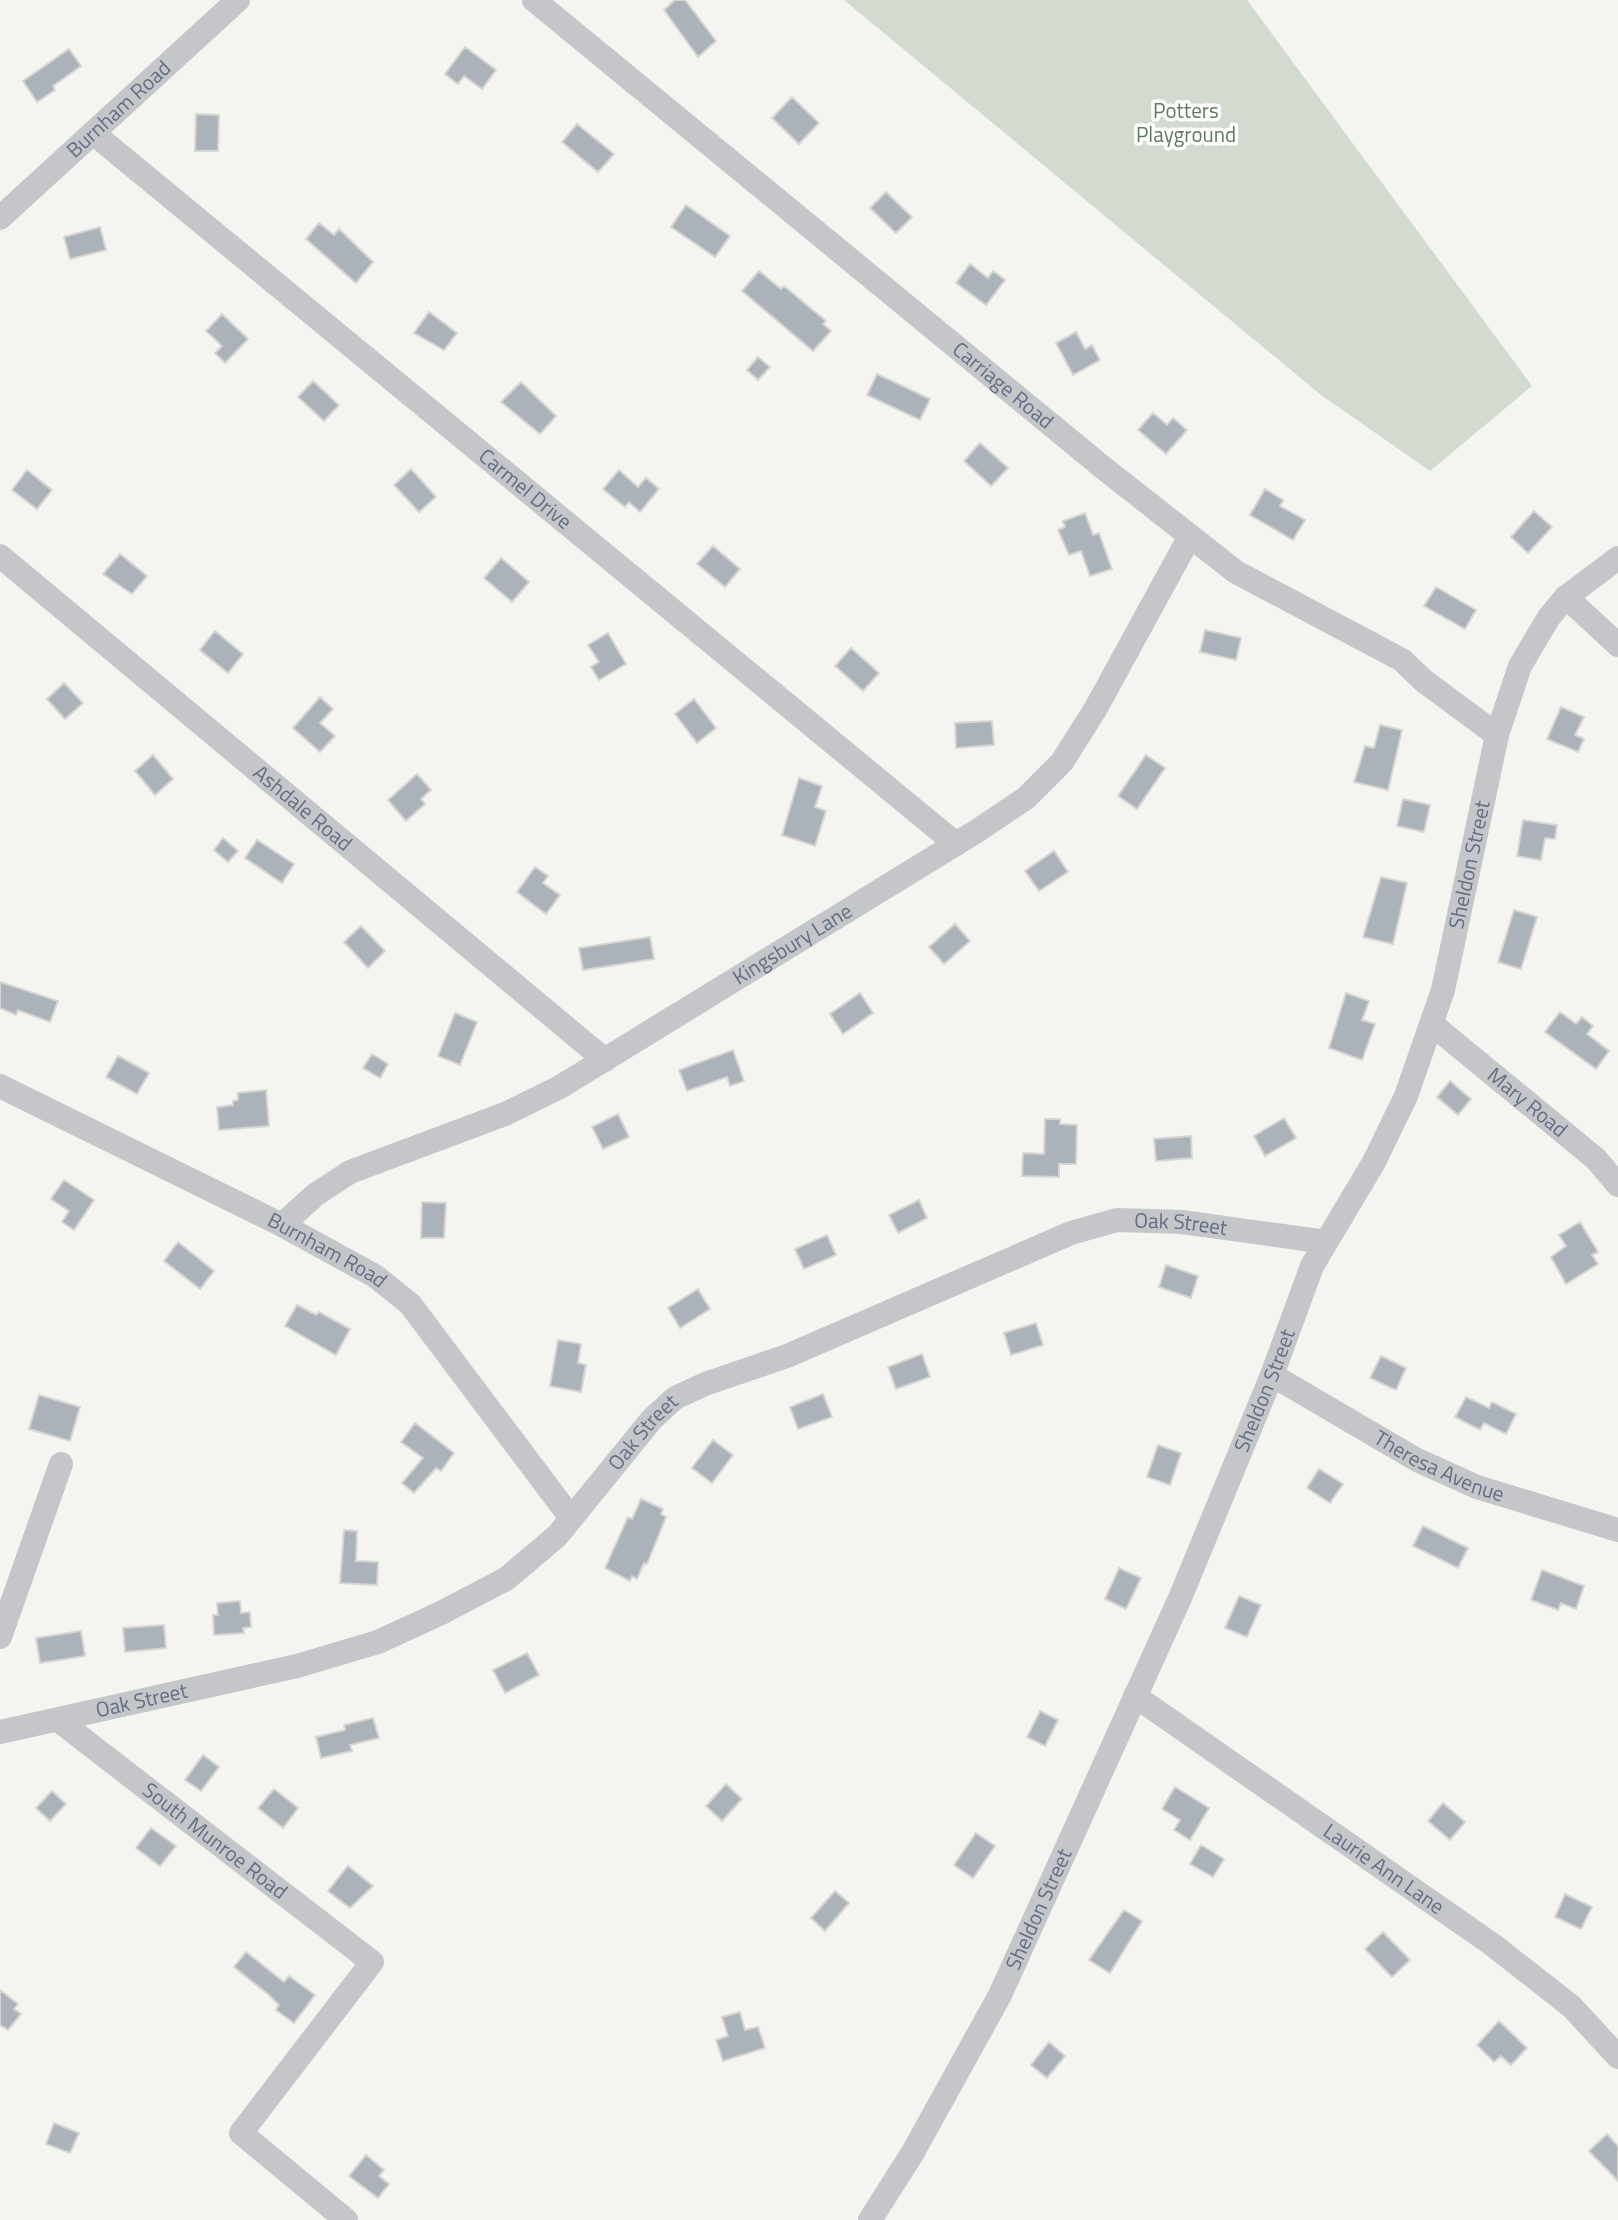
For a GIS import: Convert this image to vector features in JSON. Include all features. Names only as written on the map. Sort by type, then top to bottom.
[{"type":"street","name":"Burnham Road","points":[[0,218],[238,0]]},
{"type":"street","name":"Carriage Road","points":[[534,0],[1106,471],[1236,572],[1402,660],[1424,681],[1497,735]]},
{"type":"street","name":"Carmel Drive","points":[[93,133],[956,844]]},
{"type":"street","name":"Kingsbury Lane","points":[[282,1225],[315,1195],[350,1172],[505,1114],[560,1087],[956,844],[1026,797],[1062,762],[1096,708],[1189,536]]},
{"type":"street","name":"Ashdale Road","points":[[0,556],[605,1060]]},
{"type":"street","name":"Sheldon Street","points":[[870,2220],[912,2154],[1000,1994],[1135,1696],[1272,1375],[1312,1266],[1374,1162],[1406,1096],[1433,1025],[1497,735],[1526,654],[1549,617],[1566,597],[1618,558]]},
{"type":"street","points":[[1566,597],[1618,645]]},
{"type":"street","name":"Mary Road","points":[[1433,1025],[1596,1159],[1618,1185]]},
{"type":"street","name":"Burnham Road","points":[[0,1087],[282,1225],[375,1276],[410,1304],[571,1518]]},
{"type":"street","name":"Oak Street","points":[[0,1732],[296,1666],[378,1642],[506,1579],[557,1536],[652,1419],[675,1398],[705,1384],[787,1356],[1070,1233],[1117,1220],[1169,1222],[1326,1242]]},
{"type":"street","name":"Theresa Avenue","points":[[1272,1375],[1417,1460],[1550,1511],[1618,1530]]},
{"type":"street","points":[[0,1637],[61,1464]]},
{"type":"street","name":"Laurie Ann Lane","points":[[1135,1696],[1493,1945],[1572,2007],[1618,2057]]},
{"type":"street","name":"South Munroe Road","points":[[58,1720],[372,1962],[241,2133],[346,2220]]},
{"type":"green space","name":"Potters Playground","points":[[844,0],[1247,0],[1532,386],[1430,471],[1321,395]]},
{"type":"building","points":[[675,0],[685,0],[716,41],[698,57],[664,10]]},
{"type":"building","points":[[465,47],[496,70],[482,89],[464,76],[458,84],[445,74]]},
{"type":"building","points":[[69,49],[81,66],[53,86],[55,90],[37,102],[23,81]]},
{"type":"building","points":[[792,97],[819,123],[799,144],[772,118]]},
{"type":"building","points":[[196,114],[219,115],[218,151],[195,151]]},
{"type":"building","points":[[577,124],[614,154],[598,172],[562,142]]},
{"type":"building","points":[[886,192],[912,217],[896,233],[870,208]]},
{"type":"building","points":[[686,205],[730,236],[715,257],[671,227]]},
{"type":"building","points":[[319,223],[334,235],[339,229],[373,262],[356,283],[306,239]]},
{"type":"building","points":[[100,227],[106,250],[70,259],[64,237]]},
{"type":"building","points":[[970,264],[988,278],[993,271],[1005,280],[986,305],[956,283]]},
{"type":"building","points":[[759,271],[781,289],[784,286],[826,321],[823,324],[831,331],[813,351],[742,291]]},
{"type":"building","points":[[429,312],[457,333],[444,350],[414,333]]},
{"type":"building","points":[[222,314],[248,339],[225,363],[215,353],[222,346],[206,331]]},
{"type":"building","points":[[1076,332],[1085,349],[1092,345],[1100,360],[1073,375],[1056,343]]},
{"type":"building","points":[[758,357],[770,367],[758,380],[747,370]]},
{"type":"building","points":[[877,374],[930,399],[920,420],[867,395]]},
{"type":"building","points":[[313,381],[339,405],[324,421],[298,397]]},
{"type":"building","points":[[521,382],[556,416],[540,434],[501,402]]},
{"type":"building","points":[[1153,413],[1167,425],[1173,418],[1187,430],[1166,454],[1138,430]]},
{"type":"building","points":[[980,443],[1008,468],[991,486],[964,461]]},
{"type":"building","points":[[411,469],[436,497],[419,512],[394,485]]},
{"type":"building","points":[[27,470],[52,490],[37,509],[12,490]]},
{"type":"building","points":[[619,470],[638,487],[646,478],[659,489],[640,512],[629,502],[625,507],[603,489]]},
{"type":"building","points":[[1265,489],[1283,500],[1280,506],[1305,520],[1293,540],[1250,515]]},
{"type":"building","points":[[1534,511],[1552,527],[1528,553],[1511,537]]},
{"type":"building","points":[[1085,513],[1093,535],[1099,533],[1112,569],[1090,576],[1081,551],[1069,555],[1058,530],[1065,527],[1063,521]]},
{"type":"building","points":[[713,546],[740,569],[725,587],[697,564]]},
{"type":"building","points":[[120,554],[147,576],[132,594],[103,574]]},
{"type":"building","points":[[501,558],[529,582],[512,602],[484,578]]},
{"type":"building","points":[[1436,587],[1476,610],[1465,629],[1424,606]]},
{"type":"building","points":[[1205,630],[1241,638],[1236,660],[1200,652]]},
{"type":"building","points":[[215,631],[243,654],[228,673],[200,650]]},
{"type":"building","points":[[608,633],[626,664],[599,680],[591,667],[599,662],[588,645]]},
{"type":"building","points":[[851,648],[879,673],[863,691],[835,666]]},
{"type":"building","points":[[64,683],[83,703],[65,719],[47,699]]},
{"type":"building","points":[[320,697],[333,709],[320,723],[335,736],[320,752],[293,728]]},
{"type":"building","points":[[694,699],[716,728],[697,743],[675,714]]},
{"type":"building","points":[[1561,707],[1584,717],[1575,735],[1584,739],[1578,752],[1547,739]]},
{"type":"building","points":[[992,721],[994,745],[956,748],[955,723]]},
{"type":"building","points":[[1380,725],[1402,730],[1388,790],[1354,782],[1365,746],[1374,748]]},
{"type":"building","points":[[153,755],[173,779],[155,795],[135,771]]},
{"type":"building","points":[[1146,755],[1165,768],[1137,809],[1118,796]]},
{"type":"building","points":[[417,774],[431,790],[421,799],[425,804],[406,821],[388,800]]},
{"type":"building","points":[[799,778],[822,786],[815,807],[826,811],[815,846],[782,835]]},
{"type":"building","points":[[1403,799],[1430,805],[1424,832],[1397,826]]},
{"type":"building","points":[[1523,820],[1557,825],[1555,839],[1545,838],[1541,860],[1517,856]]},
{"type":"building","points":[[223,838],[238,851],[228,862],[214,850]]},
{"type":"building","points":[[257,840],[294,864],[282,883],[245,858]]},
{"type":"building","points":[[1054,851],[1068,872],[1039,891],[1025,871]]},
{"type":"building","points":[[535,867],[548,876],[543,883],[560,895],[546,914],[517,892]]},
{"type":"building","points":[[1381,877],[1407,883],[1393,944],[1363,937]]},
{"type":"building","points":[[1514,910],[1537,917],[1521,969],[1498,962]]},
{"type":"building","points":[[955,924],[970,941],[944,964],[929,947]]},
{"type":"building","points":[[361,926],[385,951],[368,968],[344,942]]},
{"type":"building","points":[[650,937],[654,959],[583,970],[579,948]]},
{"type":"building","points":[[0,982],[58,1001],[50,1022],[18,1010],[16,1015],[0,1008]]},
{"type":"building","points":[[860,993],[873,1013],[843,1034],[830,1014]]},
{"type":"building","points":[[1346,993],[1369,1001],[1362,1020],[1375,1024],[1362,1060],[1329,1048]]},
{"type":"building","points":[[1560,1012],[1576,1024],[1582,1017],[1593,1026],[1587,1034],[1609,1051],[1596,1069],[1545,1032]]},
{"type":"building","points":[[455,1013],[477,1022],[460,1065],[438,1056]]},
{"type":"building","points":[[733,1050],[744,1081],[730,1086],[727,1077],[687,1091],[679,1070]]},
{"type":"building","points":[[372,1054],[388,1064],[380,1078],[363,1068]]},
{"type":"building","points":[[118,1056],[149,1073],[137,1094],[106,1077]]},
{"type":"building","points":[[1450,1081],[1471,1099],[1458,1115],[1437,1097]]},
{"type":"building","points":[[266,1090],[269,1126],[219,1130],[217,1107],[233,1105],[233,1101],[238,1100],[238,1093]]},
{"type":"building","points":[[618,1114],[629,1137],[603,1149],[592,1127]]},
{"type":"building","points":[[1284,1118],[1296,1138],[1265,1156],[1254,1136]]},
{"type":"building","points":[[1045,1119],[1060,1119],[1060,1124],[1077,1125],[1076,1164],[1059,1164],[1059,1177],[1022,1176],[1023,1153],[1044,1154]]},
{"type":"building","points":[[1191,1136],[1192,1158],[1156,1161],[1154,1139]]},
{"type":"building","points":[[64,1180],[94,1200],[74,1230],[62,1222],[69,1211],[51,1199]]},
{"type":"building","points":[[919,1200],[927,1218],[898,1233],[889,1215]]},
{"type":"building","points":[[422,1202],[446,1203],[444,1238],[421,1238]]},
{"type":"building","points":[[1580,1222],[1598,1252],[1592,1255],[1598,1264],[1566,1284],[1551,1257],[1566,1246],[1559,1235]]},
{"type":"building","points":[[827,1235],[836,1255],[804,1269],[795,1249]]},
{"type":"building","points":[[178,1242],[214,1271],[200,1289],[164,1261]]},
{"type":"building","points":[[1166,1265],[1198,1276],[1191,1298],[1159,1287]]},
{"type":"building","points":[[698,1289],[710,1309],[680,1328],[668,1308]]},
{"type":"building","points":[[297,1305],[316,1315],[319,1312],[350,1329],[336,1355],[285,1326]]},
{"type":"building","points":[[1036,1323],[1043,1345],[1011,1355],[1004,1333]]},
{"type":"building","points":[[558,1340],[581,1344],[578,1363],[586,1365],[581,1392],[550,1386]]},
{"type":"building","points":[[922,1354],[930,1377],[896,1389],[888,1367]]},
{"type":"building","points":[[1381,1356],[1406,1368],[1396,1390],[1370,1378]]},
{"type":"building","points":[[823,1394],[832,1417],[798,1429],[790,1407]]},
{"type":"building","points":[[39,1395],[80,1407],[70,1441],[29,1429]]},
{"type":"building","points":[[1466,1397],[1489,1408],[1492,1402],[1516,1414],[1506,1434],[1484,1423],[1480,1430],[1455,1417]]},
{"type":"building","points":[[415,1423],[454,1453],[441,1471],[436,1468],[414,1493],[402,1483],[423,1458],[401,1442]]},
{"type":"building","points":[[713,1440],[733,1455],[712,1483],[692,1468]]},
{"type":"building","points":[[1158,1445],[1181,1453],[1170,1485],[1147,1477]]},
{"type":"building","points":[[1319,1469],[1343,1484],[1330,1503],[1307,1488]]},
{"type":"building","points":[[641,1499],[663,1509],[661,1514],[666,1517],[647,1564],[644,1563],[637,1579],[632,1576],[630,1581],[605,1568],[628,1517],[632,1519]]},
{"type":"building","points":[[1423,1526],[1468,1548],[1458,1568],[1413,1546]]},
{"type":"building","points":[[344,1530],[357,1531],[356,1561],[378,1562],[377,1585],[340,1583]]},
{"type":"building","points":[[1119,1568],[1141,1578],[1126,1609],[1105,1599]]},
{"type":"building","points":[[1542,1570],[1584,1586],[1576,1609],[1561,1603],[1558,1610],[1531,1600]]},
{"type":"building","points":[[1239,1596],[1261,1605],[1247,1637],[1225,1628]]},
{"type":"building","points":[[240,1601],[241,1613],[250,1612],[251,1627],[243,1628],[244,1633],[214,1635],[213,1615],[218,1615],[217,1603]]},
{"type":"building","points":[[164,1625],[166,1648],[125,1652],[123,1628]]},
{"type":"building","points":[[81,1631],[85,1656],[40,1663],[36,1638]]},
{"type":"building","points":[[527,1653],[539,1675],[505,1693],[493,1670]]},
{"type":"building","points":[[1040,1711],[1058,1720],[1045,1746],[1027,1737]]},
{"type":"building","points":[[373,1718],[379,1738],[350,1745],[352,1751],[321,1758],[316,1737],[345,1730],[344,1725]]},
{"type":"building","points":[[203,1755],[219,1767],[201,1791],[185,1780]]},
{"type":"building","points":[[726,1784],[742,1799],[722,1821],[706,1806]]},
{"type":"building","points":[[1175,1787],[1209,1808],[1190,1840],[1174,1830],[1180,1820],[1162,1809]]},
{"type":"building","points":[[274,1789],[298,1808],[283,1828],[258,1808]]},
{"type":"building","points":[[52,1791],[66,1804],[50,1821],[36,1808]]},
{"type":"building","points":[[1443,1803],[1465,1822],[1450,1840],[1428,1821]]},
{"type":"building","points":[[151,1828],[176,1846],[160,1866],[136,1848]]},
{"type":"building","points":[[976,1833],[995,1846],[973,1878],[954,1865]]},
{"type":"building","points":[[1201,1845],[1224,1859],[1213,1877],[1190,1864]]},
{"type":"building","points":[[348,1866],[373,1886],[350,1908],[328,1891]]},
{"type":"building","points":[[835,1891],[849,1903],[825,1931],[811,1918]]},
{"type":"building","points":[[1565,1894],[1592,1907],[1581,1929],[1555,1917]]},
{"type":"building","points":[[1124,1910],[1142,1921],[1110,1973],[1089,1960]]},
{"type":"building","points":[[1383,1932],[1410,1960],[1392,1977],[1365,1949]]},
{"type":"building","points":[[246,1952],[284,1982],[289,1976],[315,1995],[294,2023],[276,2010],[279,2005],[269,1995],[234,1967]]},
{"type":"building","points":[[0,1990],[18,2004],[14,2009],[21,2014],[8,2030],[0,2025]]},
{"type":"building","points":[[740,2012],[745,2030],[758,2027],[765,2048],[723,2061],[716,2040],[728,2036],[722,2017]]},
{"type":"building","points":[[1499,2021],[1527,2048],[1511,2065],[1501,2056],[1494,2062],[1477,2045]]},
{"type":"building","points":[[1049,2042],[1065,2056],[1047,2078],[1031,2065]]},
{"type":"building","points":[[54,2123],[79,2133],[70,2153],[46,2144]]},
{"type":"building","points":[[1607,2134],[1618,2146],[1618,2181],[1589,2151]]},
{"type":"building","points":[[366,2155],[384,2170],[379,2176],[389,2184],[378,2198],[349,2176]]}]
